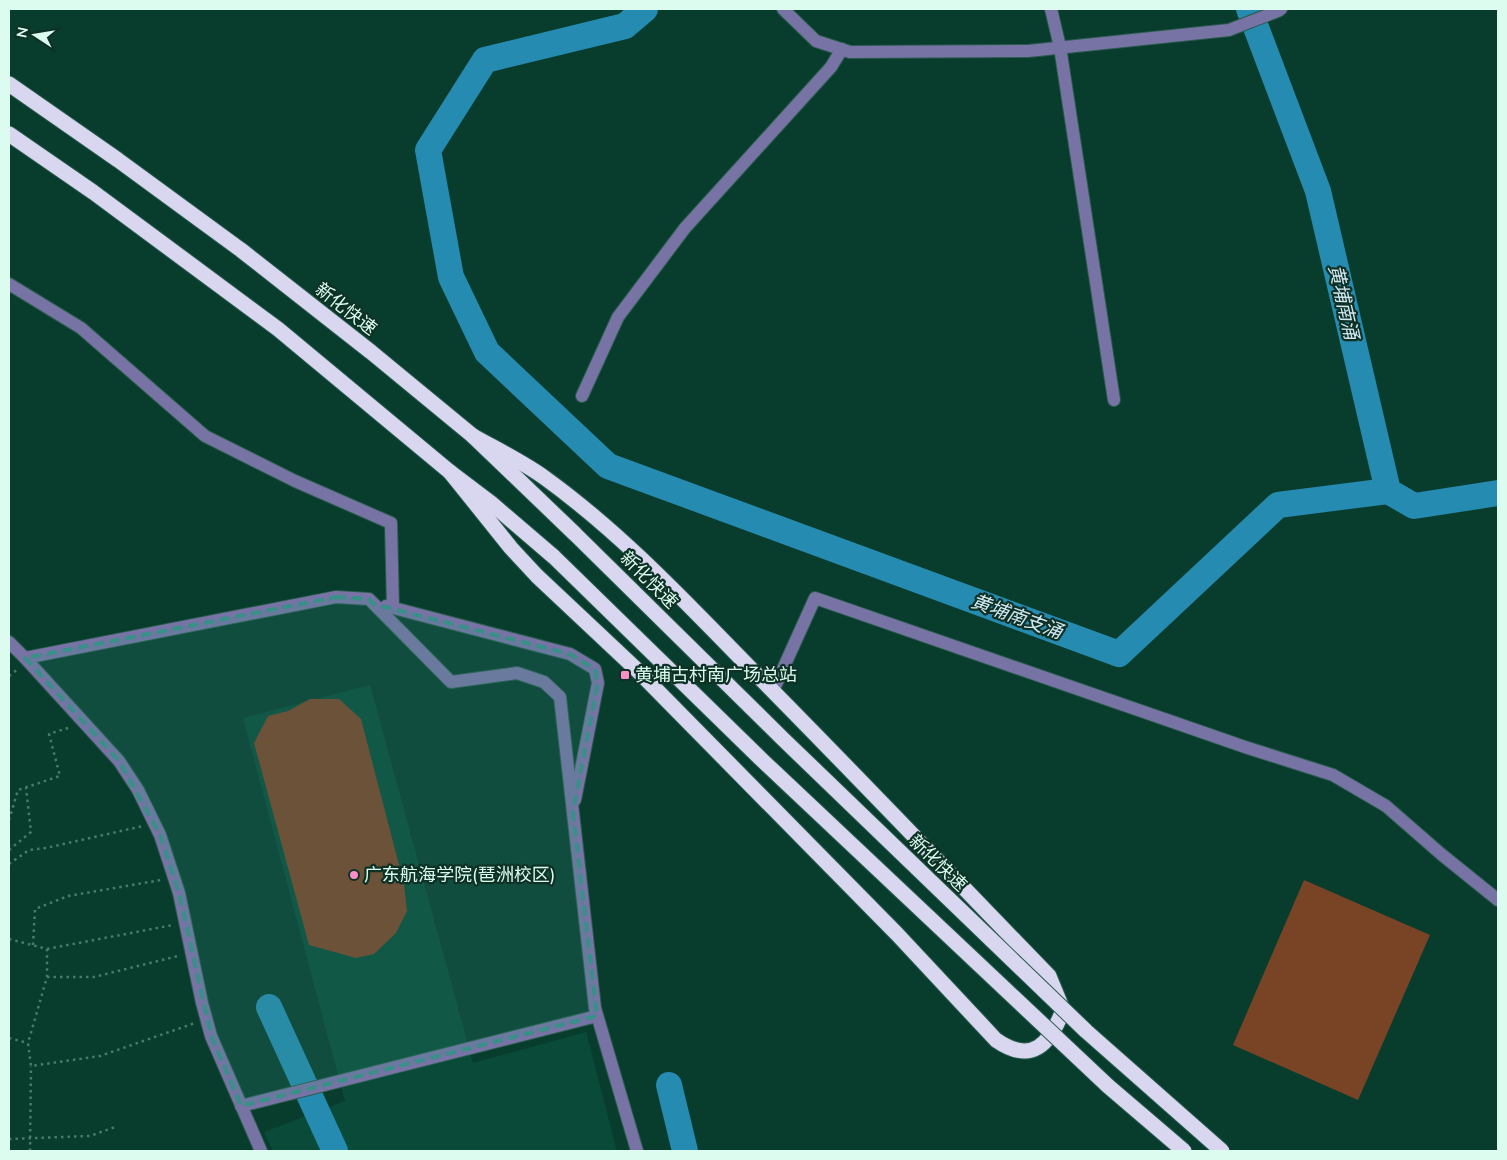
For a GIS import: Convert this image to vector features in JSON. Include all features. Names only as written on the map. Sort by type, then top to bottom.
[{"type":"highway","name":"新化快速","points":[[9,84],[118,160],[241,250],[371,352],[473,436],[783,740],[1086,1031],[1222,1151]]},
{"type":"highway","points":[[9,134],[93,192],[278,329],[450,472],[497,508],[554,558],[770,768],[1108,1086],[1184,1151]]},
{"type":"highway","points":[[450,472],[511,548],[537,576],[664,697],[897,934],[996,1040],[1008,1048],[1020,1051],[1032,1050],[1042,1045],[1055,1031],[1064,1010],[1049,976],[654,570],[602,524],[545,478],[473,436]]},
{"type":"street","points":[[783,9],[816,41],[850,52],[1028,51],[1229,30],[1279,10]]},
{"type":"street","points":[[1051,9],[1060,47],[1114,400]]},
{"type":"street","points":[[582,396],[618,317],[685,228],[831,67],[842,49]]},
{"type":"street","points":[[9,284],[81,328],[205,436],[390,524],[393,608]]},
{"type":"street","points":[[25,658],[336,597],[369,599],[451,682],[517,674],[544,682],[560,697],[595,1008],[637,1151]]},
{"type":"street","points":[[773,691],[815,598],[1245,747],[1333,774],[1386,806],[1498,900]]},
{"type":"street","points":[[374,604],[570,654],[595,669],[598,683],[573,812]]},
{"type":"street","points":[[9,642],[119,761],[138,790],[155,823],[174,877],[210,1036],[261,1151]]},
{"type":"street","points":[[241,1106],[597,1016]]},
{"type":"path","points":[[9,820],[18,790],[60,776],[49,734],[84,723]]},
{"type":"path","points":[[9,849],[31,832],[26,788]]},
{"type":"path","points":[[9,864],[29,850],[46,848],[155,823]]},
{"type":"path","points":[[9,844],[9,849]]},
{"type":"path","points":[[33,945],[35,909],[68,896],[174,877]]},
{"type":"path","points":[[9,939],[47,949],[185,923]]},
{"type":"path","points":[[30,1151],[31,1066],[28,1042],[47,977],[47,949]]},
{"type":"path","points":[[47,977],[94,977],[191,953]]},
{"type":"path","points":[[31,1066],[100,1056],[206,1019]]},
{"type":"path","points":[[9,1038],[28,1042]]},
{"type":"path","points":[[9,1139],[90,1136],[115,1127]]},
{"type":"highlighted area","points":[[336,597],[369,599],[374,604],[570,654],[595,669],[598,683],[573,812],[597,1016],[241,1106],[211,1036],[179,893],[160,835],[119,761],[25,658]]},
{"type":"shaded area","name":"广东航海学院(琶洲校区)","points":[[370,685],[473,1063],[586,1032],[617,1151],[273,1151],[264,1132],[345,1101],[243,718]]},
{"type":"shaded area","points":[[310,699],[339,699],[361,719],[404,884],[407,911],[396,933],[374,954],[356,958],[309,945],[254,743],[268,716],[288,711]]},
{"type":"shaded area","points":[[1304,880],[1430,935],[1358,1100],[1233,1045]]},
{"type":"waterway","name":"黄埔南支涌","points":[[645,9],[625,26],[485,60],[428,150],[451,277],[487,352],[608,466],[1119,654],[1278,505],[1388,491]]},
{"type":"waterway","name":"黄埔南涌","points":[[1249,9],[1318,191],[1388,491],[1414,506],[1498,493]]},
{"type":"waterway","points":[[269,1007],[335,1151]]},
{"type":"waterway","name":"黄埔南支涌","points":[[669,1085],[685,1151]]},
{"type":"place","name":"黄埔古村南广场总站","points":[[625,675]]},
{"type":"place","name":"广东航海学院(琶洲校区)","points":[[354,875]]}]
